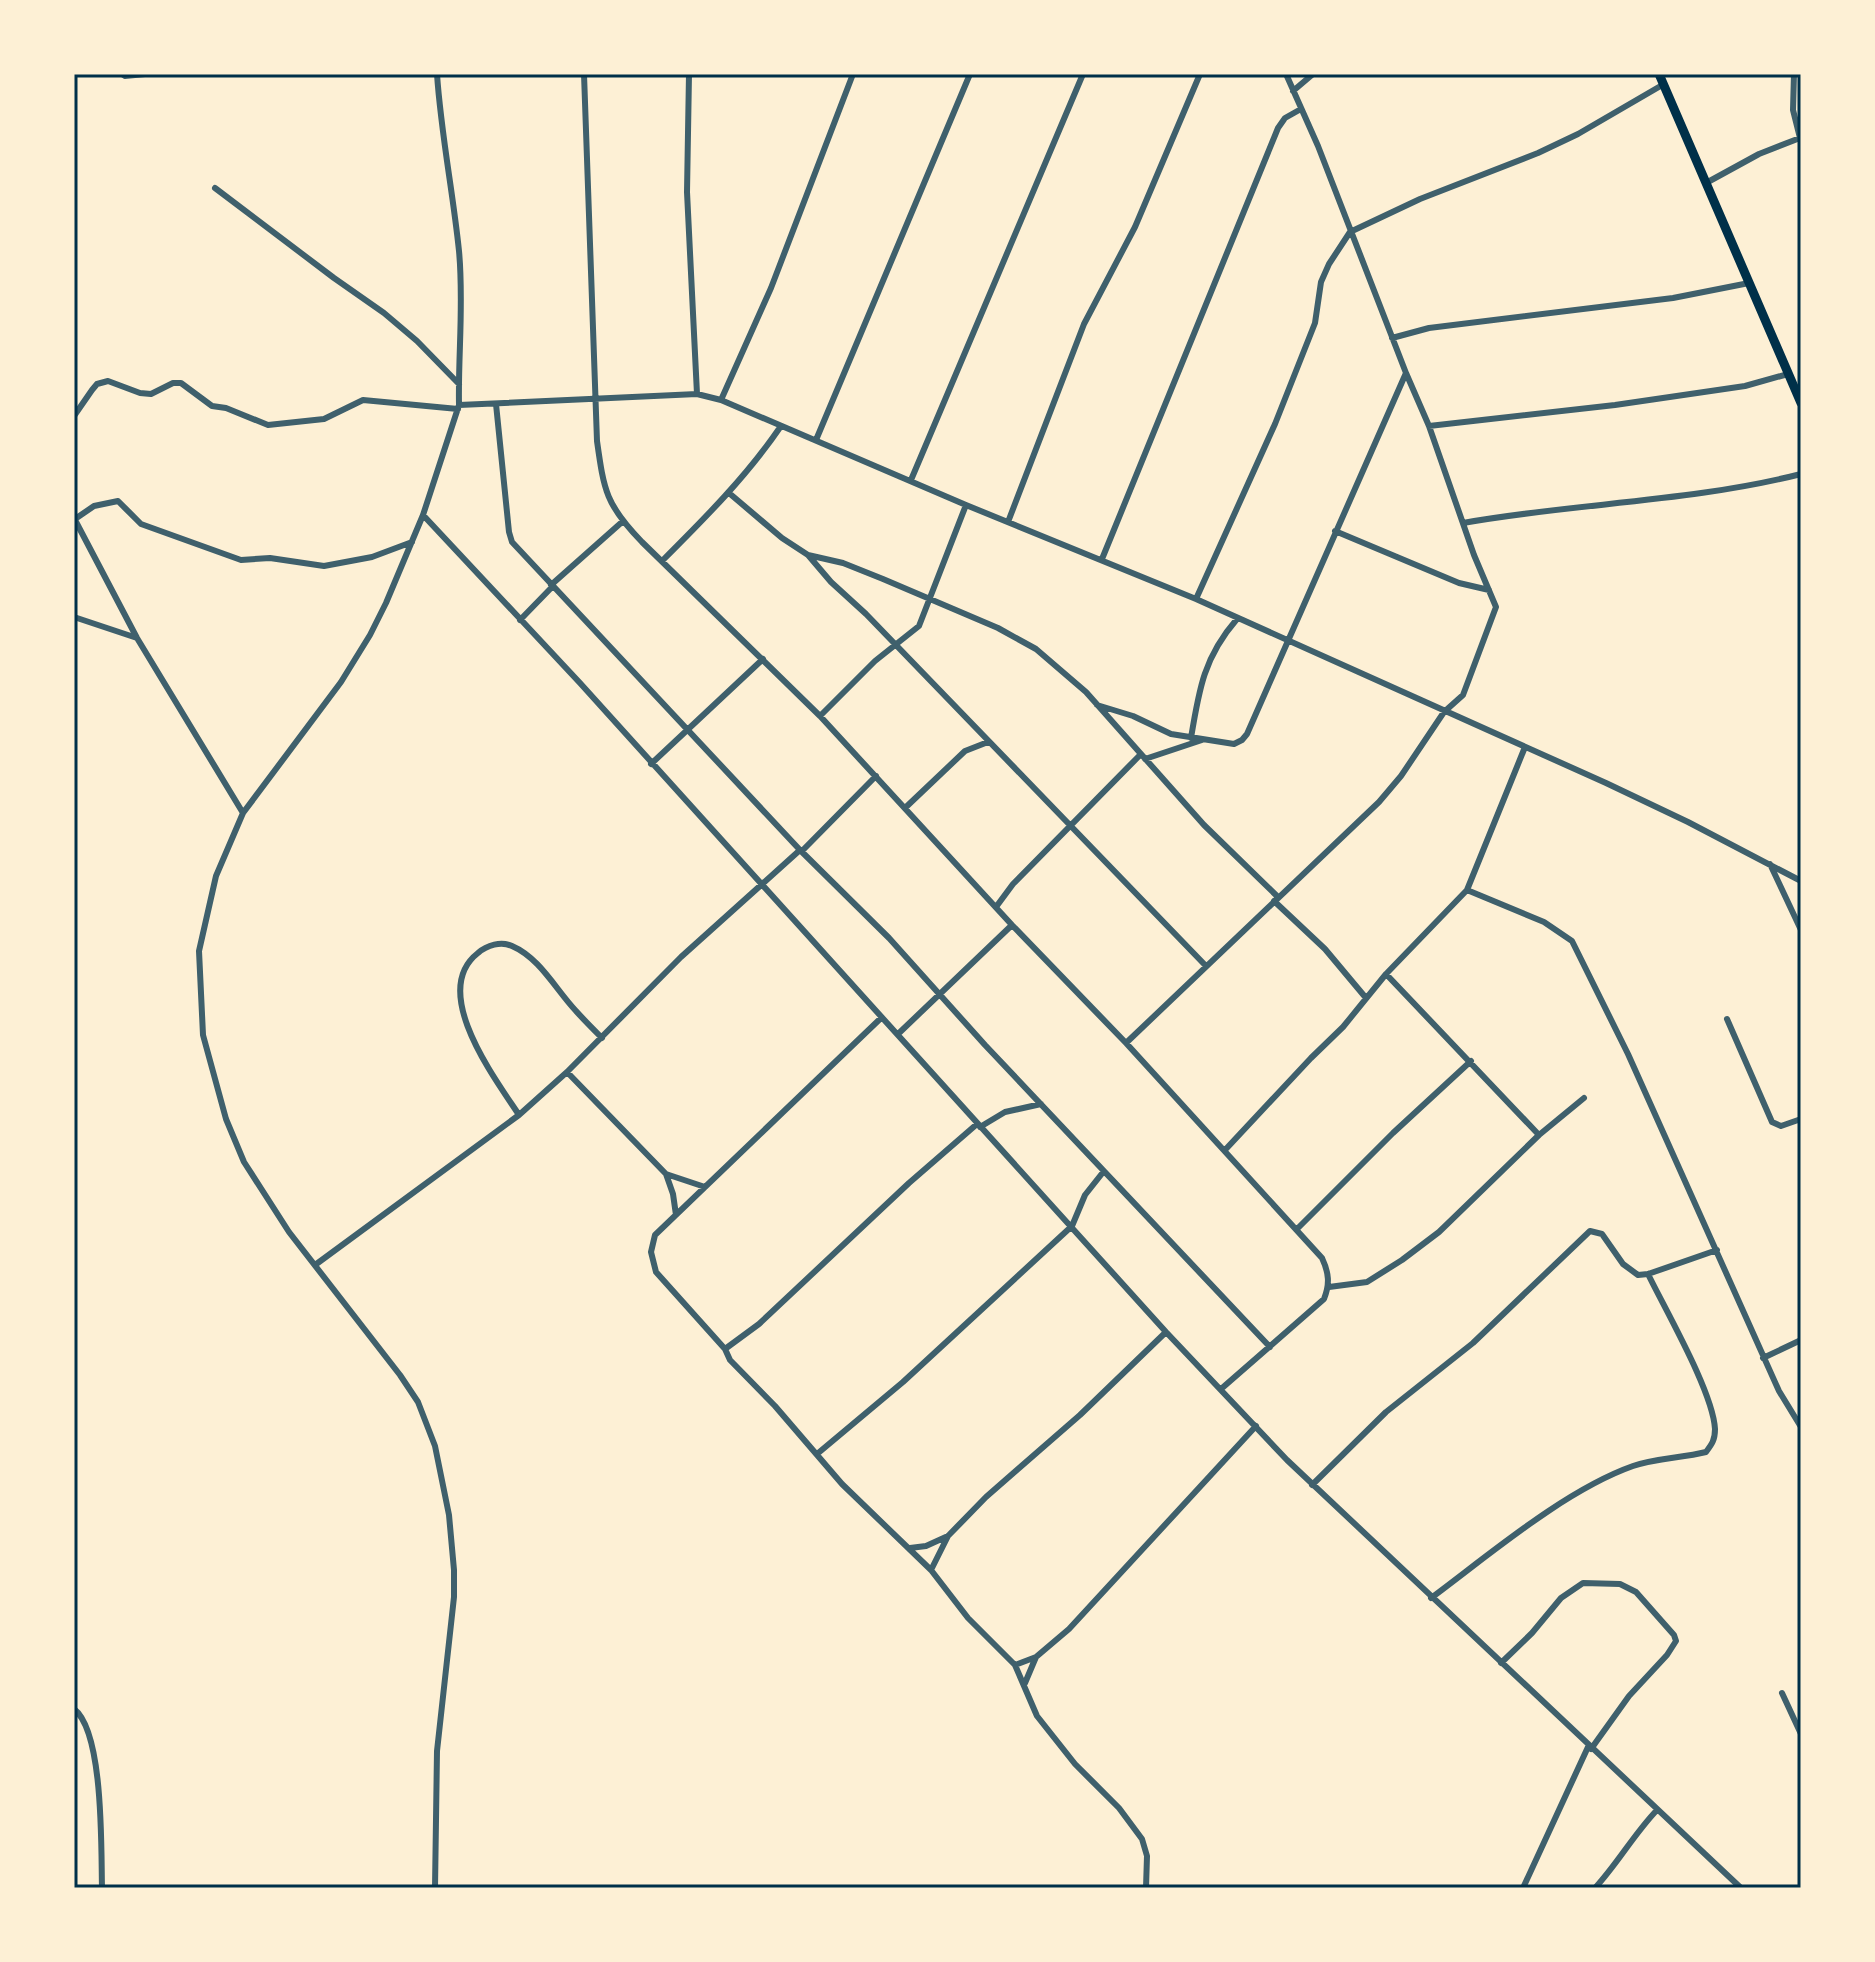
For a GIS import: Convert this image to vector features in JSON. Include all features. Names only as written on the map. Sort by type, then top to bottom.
[{"type":"main road","points":[[1659,74],[1801,403]]},
{"type":"street","points":[[124,75],[145,74]]},
{"type":"street","points":[[435,1888],[437,1751],[454,1597],[449,1515],[435,1446],[418,1402],[400,1375],[277,1214],[244,1162],[226,1119],[203,1035],[199,981],[201,939],[216,876],[243,813],[341,682],[363,647],[386,603],[423,515],[458,407],[459,251],[445,160],[437,74]]},
{"type":"street","points":[[584,74],[597,441],[609,502],[622,522],[820,716],[1322,1258],[1328,1271],[1329,1287],[1324,1299],[1221,1389]]},
{"type":"street","points":[[689,74],[687,192],[697,394]]},
{"type":"street","points":[[721,400],[771,288],[853,74]]},
{"type":"street","points":[[816,440],[970,74]]},
{"type":"street","points":[[911,480],[1083,74]]},
{"type":"street","points":[[1008,522],[1084,324],[1135,227],[1200,74]]},
{"type":"street","points":[[1126,1043],[1379,802],[1401,776],[1444,712],[1463,695],[1495,614],[1495,601],[1463,523],[1429,426],[1318,146],[1286,74]]},
{"type":"street","points":[[1293,91],[1313,74]]},
{"type":"street","points":[[1706,183],[1759,154],[1800,138],[1793,110],[1794,74]]},
{"type":"street","points":[[1196,599],[1275,424],[1315,323],[1321,282],[1350,232],[1420,199],[1551,147],[1664,84]]},
{"type":"street","points":[[1102,559],[1278,128],[1285,118],[1301,109]]},
{"type":"street","points":[[215,188],[384,313],[459,384]]},
{"type":"street","points":[[1392,338],[1429,328],[1673,298],[1749,283]]},
{"type":"street","points":[[1097,705],[1133,716],[1171,734],[1234,744],[1242,740],[1289,641],[1406,373]]},
{"type":"street","points":[[1429,426],[1615,405],[1745,386],[1788,374]]},
{"type":"street","points":[[74,416],[97,384],[108,381],[151,394],[173,383],[181,383],[212,406],[226,408],[268,425],[324,419],[363,400],[458,407],[697,394],[721,400],[1196,599],[1688,822],[1801,881]]},
{"type":"street","points":[[496,404],[512,542],[801,850],[849,896],[1270,1347]]},
{"type":"street","points":[[662,561],[729,493],[758,460],[781,426]]},
{"type":"street","points":[[1463,523],[1705,491],[1801,474]]},
{"type":"street","points":[[729,493],[782,538],[808,555],[1206,966]]},
{"type":"street","points":[[243,813],[137,638],[74,518],[94,506],[118,501],[141,524],[241,560],[270,558],[324,566],[372,557],[412,542]]},
{"type":"street","points":[[820,716],[894,645],[919,626],[966,505]]},
{"type":"street","points":[[423,515],[1166,1332],[1312,1485],[1741,1888]]},
{"type":"street","points":[[520,620],[552,585],[622,522]]},
{"type":"street","points":[[1335,531],[1459,583],[1489,590]]},
{"type":"street","points":[[808,555],[853,567],[1018,638],[1057,666],[1097,705],[1204,825],[1325,949],[1366,998]]},
{"type":"street","points":[[74,617],[137,638]]},
{"type":"street","points":[[1191,738],[1206,665],[1237,619]]},
{"type":"street","points":[[651,764],[763,659]]},
{"type":"street","points":[[996,907],[1013,884],[1070,825],[1143,756],[1203,739]]},
{"type":"street","points":[[905,808],[957,757],[988,742]]},
{"type":"street","points":[[1225,1150],[1343,1027],[1386,974],[1467,890],[1525,747]]},
{"type":"street","points":[[315,1265],[519,1115],[602,1038],[681,957],[801,850],[876,776]]},
{"type":"street","points":[[1770,864],[1801,930]]},
{"type":"street","points":[[1467,890],[1544,922],[1572,941],[1628,1054],[1763,1358],[1801,1427]]},
{"type":"street","points":[[898,1034],[1012,925]]},
{"type":"street","points":[[519,1115],[470,1031],[459,993],[461,973],[467,962],[494,944],[510,944],[544,972],[575,1011],[602,1038]]},
{"type":"street","points":[[1386,974],[1539,1135]]},
{"type":"street","points":[[881,1018],[655,1235],[651,1252],[653,1266],[725,1349],[730,1360],[842,1484],[910,1548],[968,1618],[1015,1665],[1030,1704],[1053,1738],[1119,1808],[1142,1839],[1147,1856],[1146,1888]]},
{"type":"street","points":[[1727,1019],[1772,1122],[1781,1126],[1801,1119]]},
{"type":"street","points":[[1297,1229],[1471,1061]]},
{"type":"street","points":[[567,1072],[666,1174],[676,1215]]},
{"type":"street","points":[[1329,1287],[1367,1282],[1402,1260],[1439,1232],[1539,1135],[1584,1098]]},
{"type":"street","points":[[725,1349],[759,1324],[909,1183],[979,1125],[1005,1112],[1041,1104]]},
{"type":"street","points":[[817,1454],[903,1382],[1072,1226],[1085,1195],[1104,1171]]},
{"type":"street","points":[[666,1174],[705,1187]]},
{"type":"street","points":[[1312,1485],[1386,1412],[1473,1343],[1590,1231],[1596,1230],[1602,1234],[1631,1271],[1638,1275],[1717,1250]]},
{"type":"street","points":[[1431,1598],[1511,1538],[1600,1480],[1656,1460],[1706,1452],[1713,1443],[1715,1428],[1706,1394],[1648,1274]]},
{"type":"street","points":[[931,1570],[948,1536],[986,1497],[1080,1415],[1166,1332]]},
{"type":"street","points":[[1763,1358],[1801,1340]]},
{"type":"street","points":[[1015,1665],[1036,1657],[1069,1629],[1256,1426]]},
{"type":"street","points":[[910,1548],[926,1546],[948,1536]]},
{"type":"street","points":[[1501,1663],[1532,1633],[1561,1598],[1583,1583],[1620,1584],[1636,1592],[1676,1641],[1590,1748],[1523,1888]]},
{"type":"street","points":[[1024,1683],[1036,1657]]},
{"type":"street","points":[[1782,1693],[1801,1734]]},
{"type":"street","points":[[74,1709],[86,1722],[95,1761],[102,1888]]},
{"type":"street","points":[[1595,1888],[1620,1859],[1641,1826],[1657,1810]]}]
